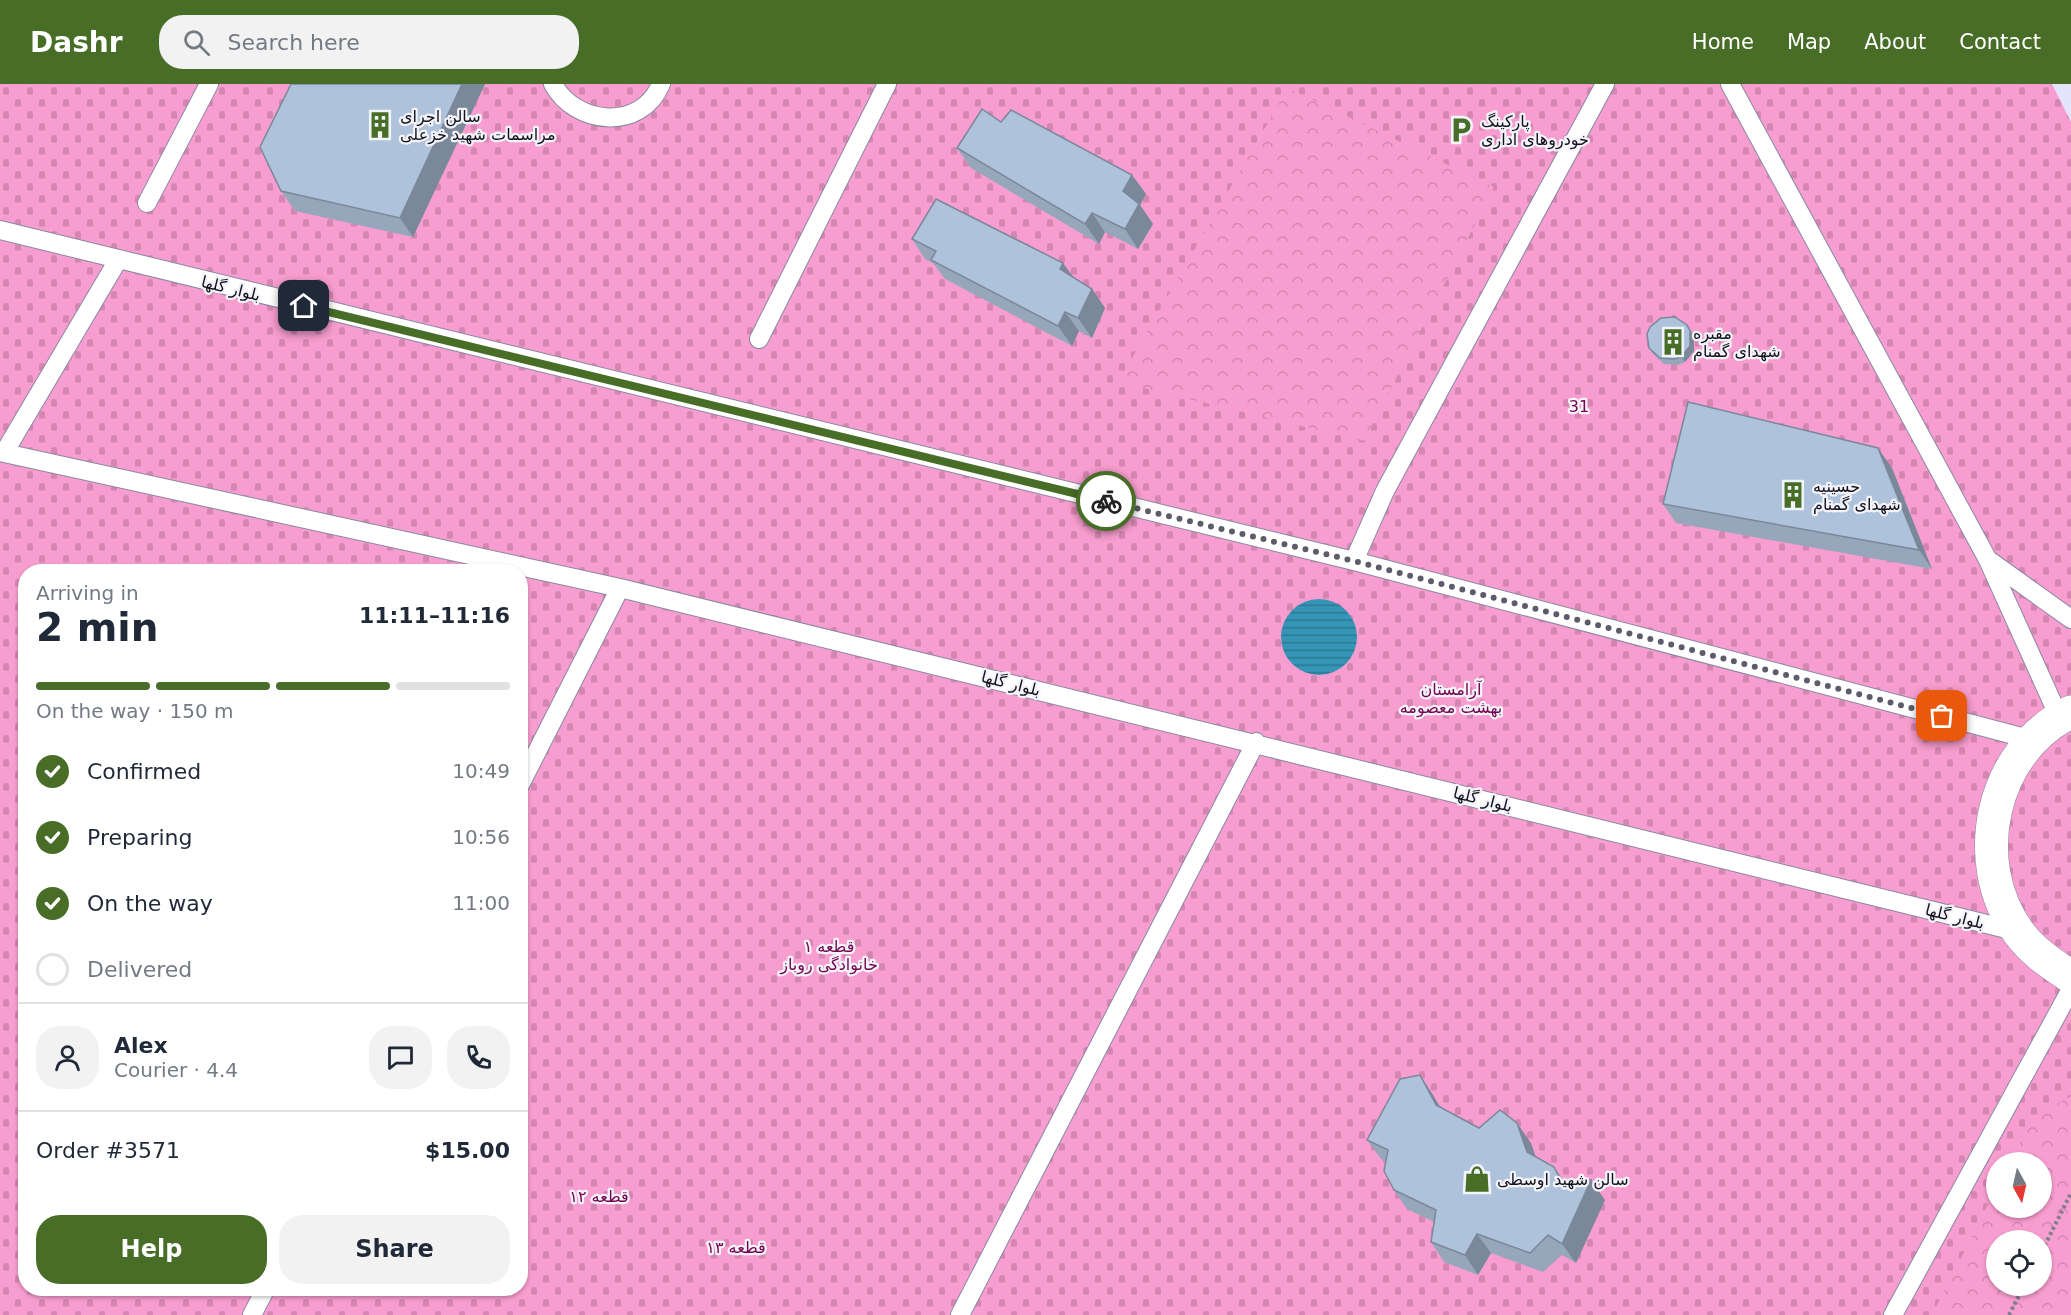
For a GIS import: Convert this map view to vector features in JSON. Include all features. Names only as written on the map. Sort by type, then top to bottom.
[{"type":"main road","points":[[2065,715],[2033,740],[2012,767],[1997,799],[1991,833],[1992,868],[2002,902],[2019,932],[2044,960],[2071,977]]},
{"type":"lane","points":[[147,203],[209,84]]},
{"type":"lane","points":[[553,84],[559,96],[574,109],[592,117],[612,119],[631,113],[647,103],[661,84]]},
{"type":"lane","points":[[759,339],[886,84]]},
{"type":"lane","points":[[1354,561],[1385,491],[1605,84]]},
{"type":"lane","points":[[1730,84],[1988,560],[2065,715]]},
{"type":"lane","name":"بلوار گلها","points":[[0,230],[1354,561],[2033,740]]},
{"type":"lane","points":[[2,452],[118,260]]},
{"type":"lane","name":"بلوار گلها","points":[[2,452],[511,564]]},
{"type":"lane","points":[[1988,560],[2071,619]]},
{"type":"lane","name":"بلوار گلها","points":[[528,568],[1256,742],[2019,932]]},
{"type":"lane","points":[[528,769],[620,588]]},
{"type":"lane","points":[[960,1315],[1256,742]]},
{"type":"lane","points":[[1893,1315],[2071,989]]},
{"type":"lane","points":[[252,1315],[262,1296]]},
{"type":"path","points":[[2052,1231],[2071,1193]]},
{"type":"path","points":[[2009,1315],[2019,1296]]},
{"type":"green space","name":"آرامستان بهشت معصومه","points":[[0,84],[2052,84],[2071,122],[2071,1315],[0,1315]]},
{"type":"green space","points":[[1288,88],[1494,187],[1364,441],[1118,382]]},
{"type":"green space","points":[[2071,1096],[2071,1315],[1932,1315],[1986,1209],[1986,1218],[2052,1218],[2052,1152],[2015,1152],[2033,1117]]},
{"type":"water","points":[[1319,599],[1334,602],[1346,610],[1354,622],[1357,637],[1354,652],[1346,664],[1334,672],[1319,675],[1304,672],[1292,664],[1284,652],[1281,637],[1284,622],[1292,610],[1304,602]]},
{"type":"building","name":"سالن اجرای مراسمات شهید خزعلی","points":[[291,84],[462,84],[400,218],[281,191],[260,147]]},
{"type":"building","points":[[982,109],[1001,122],[1011,110],[1132,175],[1123,191],[1139,204],[1125,229],[1092,213],[1085,224],[957,148]]},
{"type":"building","points":[[936,199],[1063,263],[1060,269],[1092,289],[1078,318],[1065,312],[1058,326],[931,260],[936,251],[912,239]]},
{"type":"building","name":"مقبره شهدای گمنام","points":[[1675,317],[1687,325],[1690,331],[1690,346],[1681,357],[1660,358],[1649,348],[1647,334],[1650,327],[1661,318]]},
{"type":"building","name":"حسینیه شهدای گمنام","points":[[1688,402],[1878,448],[1919,550],[1663,504]]},
{"type":"building","name":"سالن شهید اوسطی","points":[[1420,1075],[1436,1105],[1479,1128],[1500,1110],[1517,1123],[1527,1152],[1554,1167],[1562,1183],[1591,1180],[1562,1244],[1548,1235],[1530,1253],[1477,1234],[1465,1255],[1431,1242],[1436,1210],[1394,1190],[1384,1171],[1388,1150],[1367,1140],[1400,1079]]},
{"type":"way so far","points":[[1106,501],[1354,561],[1942,716]]},
{"type":"place","name":"سالن اجرای مراسمات شهید خزعلی","points":[[380,125]]},
{"type":"place","name":"پارکینگ خودروهای اداری","points":[[1461,130]]},
{"type":"place","name":"مقبره شهدای گمنام","points":[[1673,342]]},
{"type":"place","name":"حسینیه شهدای گمنام","points":[[1793,495]]},
{"type":"place","name":"سالن شهید اوسطی","points":[[1477,1179]]},
{"type":"route","points":[[304,306],[1106,501]]},
{"type":"park label","name":"31","points":[[1579,406]]},
{"type":"park label","name":"قطعه ۱ خانوادگی روباز","points":[[829,955]]},
{"type":"park label","name":"قطعه ۱۲","points":[[599,1196]]},
{"type":"park label","name":"قطعه ۱۳","points":[[736,1247]]}]
